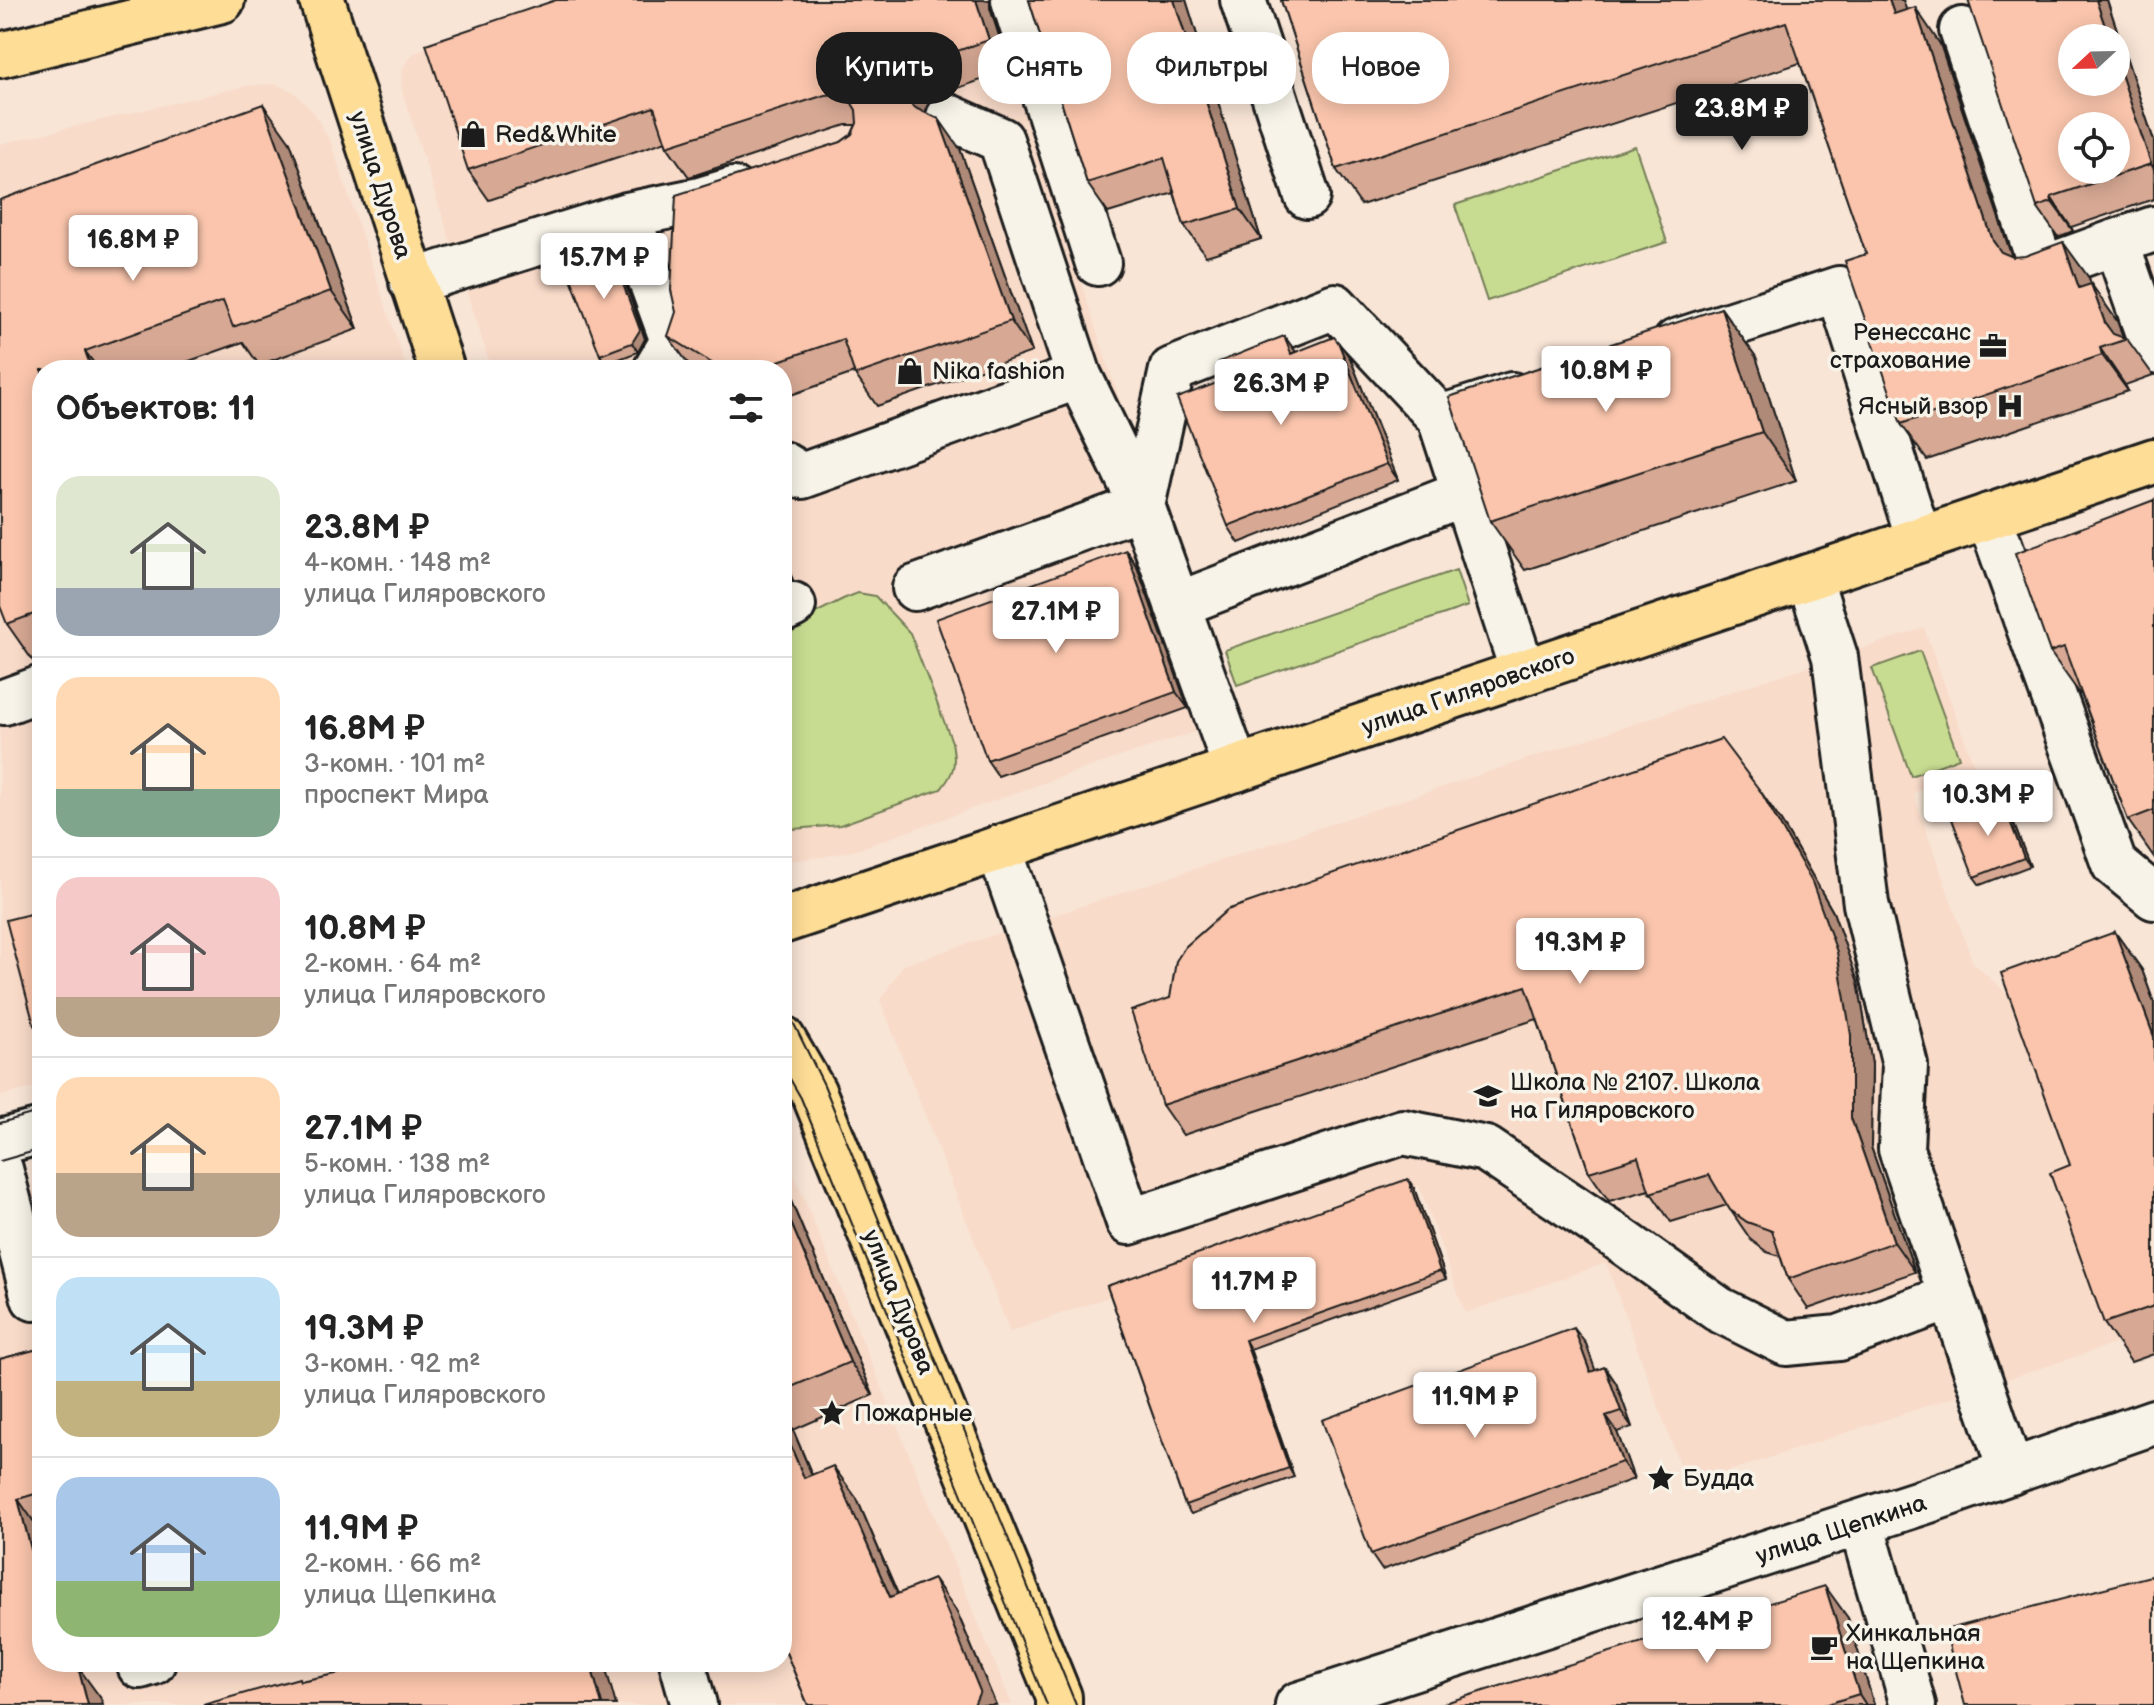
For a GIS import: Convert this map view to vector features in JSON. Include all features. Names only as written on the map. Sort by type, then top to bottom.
[{"type":"main road","points":[[0,55],[222,0]]},
{"type":"main road","name":"улица Дурова","points":[[322,0],[436,360]]},
{"type":"main road","name":"улица Гиляровского","points":[[792,918],[2154,461]]},
{"type":"main road","points":[[792,893],[810,896],[868,892]]},
{"type":"main road","name":"улица Дурова","points":[[792,1055],[813,1091],[1061,1702]]},
{"type":"street","points":[[1014,0],[1098,263]]},
{"type":"street","points":[[1243,0],[1307,196]]},
{"type":"street","points":[[1962,30],[2042,269],[2135,236],[2154,351]]},
{"type":"street","points":[[949,117],[1001,140],[1079,376],[1142,506],[1236,769]]},
{"type":"street","points":[[412,282],[627,215],[700,200],[770,177]]},
{"type":"street","points":[[627,215],[673,341],[662,360]]},
{"type":"street","points":[[1643,353],[1839,289],[1919,539]]},
{"type":"street","points":[[1142,506],[1172,370],[1335,306],[1440,418],[1523,672]]},
{"type":"street","points":[[792,470],[802,476],[1079,376]]},
{"type":"street","points":[[1440,418],[1555,381]]},
{"type":"street","points":[[1177,605],[1465,493]]},
{"type":"street","points":[[915,588],[1142,506]]},
{"type":"street","points":[[1989,516],[2114,864],[2154,897]]},
{"type":"street","points":[[1809,577],[1835,657],[1866,904],[1905,1065],[1901,1149],[2011,1472]]},
{"type":"street","points":[[999,848],[1129,1222],[1403,1132],[1486,1149],[1718,1309],[1786,1343],[1839,1338],[1951,1297]]},
{"type":"street","points":[[0,1142],[32,1134]]},
{"type":"street","points":[[0,1169],[25,1297]]},
{"type":"street","name":"улица Щепкина","points":[[1298,1705],[1861,1523],[2154,1422]]},
{"type":"street","points":[[1861,1523],[1913,1705]]},
{"type":"street","points":[[685,1672],[694,1705]]},
{"type":"shaded area","points":[[562,0],[992,0],[1002,32],[978,32],[978,104],[1025,104],[1102,348],[1230,720],[856,850],[792,861],[792,360],[489,360],[402,91],[403,67],[413,54],[428,46]]},
{"type":"shaded area","points":[[275,84],[294,92],[314,113],[331,143],[404,360],[32,360],[32,1088],[0,1096],[0,144],[245,86]]},
{"type":"shaded area","name":"Школа № 2107. Школа на Гиляровского","points":[[1924,628],[1974,766],[1913,793],[1973,963],[2028,1012],[2123,1341],[1687,1485],[1606,1263],[1465,1313],[1419,1186],[1010,1332],[880,1000],[903,965]]},
{"type":"shaded area","points":[[792,1169],[1012,1705],[0,1705],[0,1199],[32,1191],[32,1672],[792,1672]]},
{"type":"green space","points":[[1635,146],[1667,242],[1487,301],[1455,205]]},
{"type":"green space","points":[[1456,570],[1468,606],[1237,685],[1225,650]]},
{"type":"green space","points":[[858,593],[875,596],[910,633],[952,742],[952,772],[941,789],[840,825],[792,829],[792,625]]},
{"type":"green space","points":[[1920,651],[1959,758],[1911,776],[1872,668]]},
{"type":"building","points":[[556,0],[976,0],[986,32],[978,32],[978,44],[962,49],[962,32],[816,32],[816,98],[667,146],[654,107],[468,170],[426,44]]},
{"type":"building","points":[[1029,0],[1174,0],[1184,32],[1127,32],[1127,104],[1207,104],[1240,209],[1184,225],[1164,158],[1087,183],[1062,104],[1111,104],[1111,32],[1039,32]]},
{"type":"building","points":[[1281,0],[1889,0],[1894,14],[1915,7],[1993,241],[2001,252],[2013,257],[2025,256],[2063,242],[2079,288],[2091,284],[2105,323],[2113,334],[2127,339],[2100,348],[2102,355],[1901,424],[1845,261],[1866,254],[1786,22],[1336,169],[1315,104],[1449,104],[1449,32],[1312,32],[1312,95],[1296,46],[1296,32],[1291,32]]},
{"type":"building","points":[[1968,0],[2096,0],[2104,24],[2058,24],[2058,96],[2128,96],[2151,164],[2130,171],[2130,112],[2058,112],[2058,184],[2090,184],[2051,197],[2052,202],[2037,207]]},
{"type":"building","points":[[263,104],[331,291],[233,327],[223,301],[85,351],[88,360],[32,360],[32,615],[7,624],[0,606],[0,200]]},
{"type":"building","points":[[852,104],[911,104],[939,119],[1011,321],[855,375],[843,339],[781,360],[707,360],[668,336],[676,312],[671,290],[676,195],[841,142],[852,134],[857,123]]},
{"type":"building","points":[[610,249],[640,330],[632,343],[600,355],[566,265]]},
{"type":"building","points":[[1721,308],[1762,432],[1490,521],[1449,397]]},
{"type":"building","points":[[1284,336],[1291,354],[1334,337],[1387,464],[1228,526],[1177,398],[1225,380],[1219,362]]},
{"type":"building","points":[[2154,500],[2154,810],[2128,820],[2064,647],[2050,652],[2015,553]]},
{"type":"building","points":[[1126,550],[1176,692],[987,760],[936,619]]},
{"type":"building","points":[[1721,739],[1761,792],[1812,882],[1837,952],[1851,1035],[1851,1118],[1894,1242],[1788,1279],[1772,1231],[1747,1222],[1730,1210],[1709,1175],[1650,1193],[1638,1157],[1589,1172],[1526,986],[1162,1105],[1131,1011],[1170,998],[1176,961],[1185,947],[1227,910]]},
{"type":"building","points":[[2002,800],[2024,858],[1974,877],[1952,819]]},
{"type":"building","points":[[32,914],[32,1018],[6,920]]},
{"type":"building","points":[[2115,932],[2154,1037],[2154,1306],[2104,1323],[2050,1173],[2070,1165],[2001,973]]},
{"type":"building","points":[[1408,1179],[1440,1271],[1245,1340],[1289,1468],[1185,1505],[1107,1286]]},
{"type":"building","points":[[792,1226],[850,1362],[792,1387]]},
{"type":"building","points":[[1574,1328],[1590,1372],[1605,1367],[1621,1411],[1606,1416],[1622,1462],[1371,1554],[1322,1420]]},
{"type":"building","points":[[32,1351],[32,1495],[18,1499],[32,1553],[32,1672],[79,1672],[88,1705],[0,1705],[0,1359]]},
{"type":"building","points":[[792,1450],[804,1478],[833,1466],[890,1597],[934,1579],[980,1691],[974,1705],[808,1705],[792,1667]]},
{"type":"building","points":[[2154,1575],[2154,1705],[1965,1705],[1945,1630]]},
{"type":"building","points":[[1825,1586],[1859,1694],[1824,1705],[1438,1705]]},
{"type":"building","points":[[345,1672],[593,1672],[602,1705],[203,1705],[299,1678],[300,1681]]},
{"type":"tram line","points":[[792,1021],[824,1085],[1076,1705]]},
{"type":"tram line","points":[[792,1082],[801,1098],[1047,1705]]},
{"type":"tram line","points":[[0,1123],[32,1114]]},
{"type":"tram line","points":[[0,1161],[32,1152]]},
{"type":"place","name":"Red&White","points":[[473,134]]},
{"type":"place","name":"Ренессанс страхование","points":[[1993,346]]},
{"type":"place","name":"Nika fashion","points":[[910,371]]},
{"type":"place","name":"Ясный взор","points":[[2010,406]]},
{"type":"place","name":"Школа № 2107. Школа на Гиляровского","points":[[1488,1096]]},
{"type":"place","name":"Пожарные","points":[[832,1413]]},
{"type":"place","name":"Будда","points":[[1661,1478]]},
{"type":"place","name":"Хинкальная на Щепкина","points":[[1824,1647]]}]
